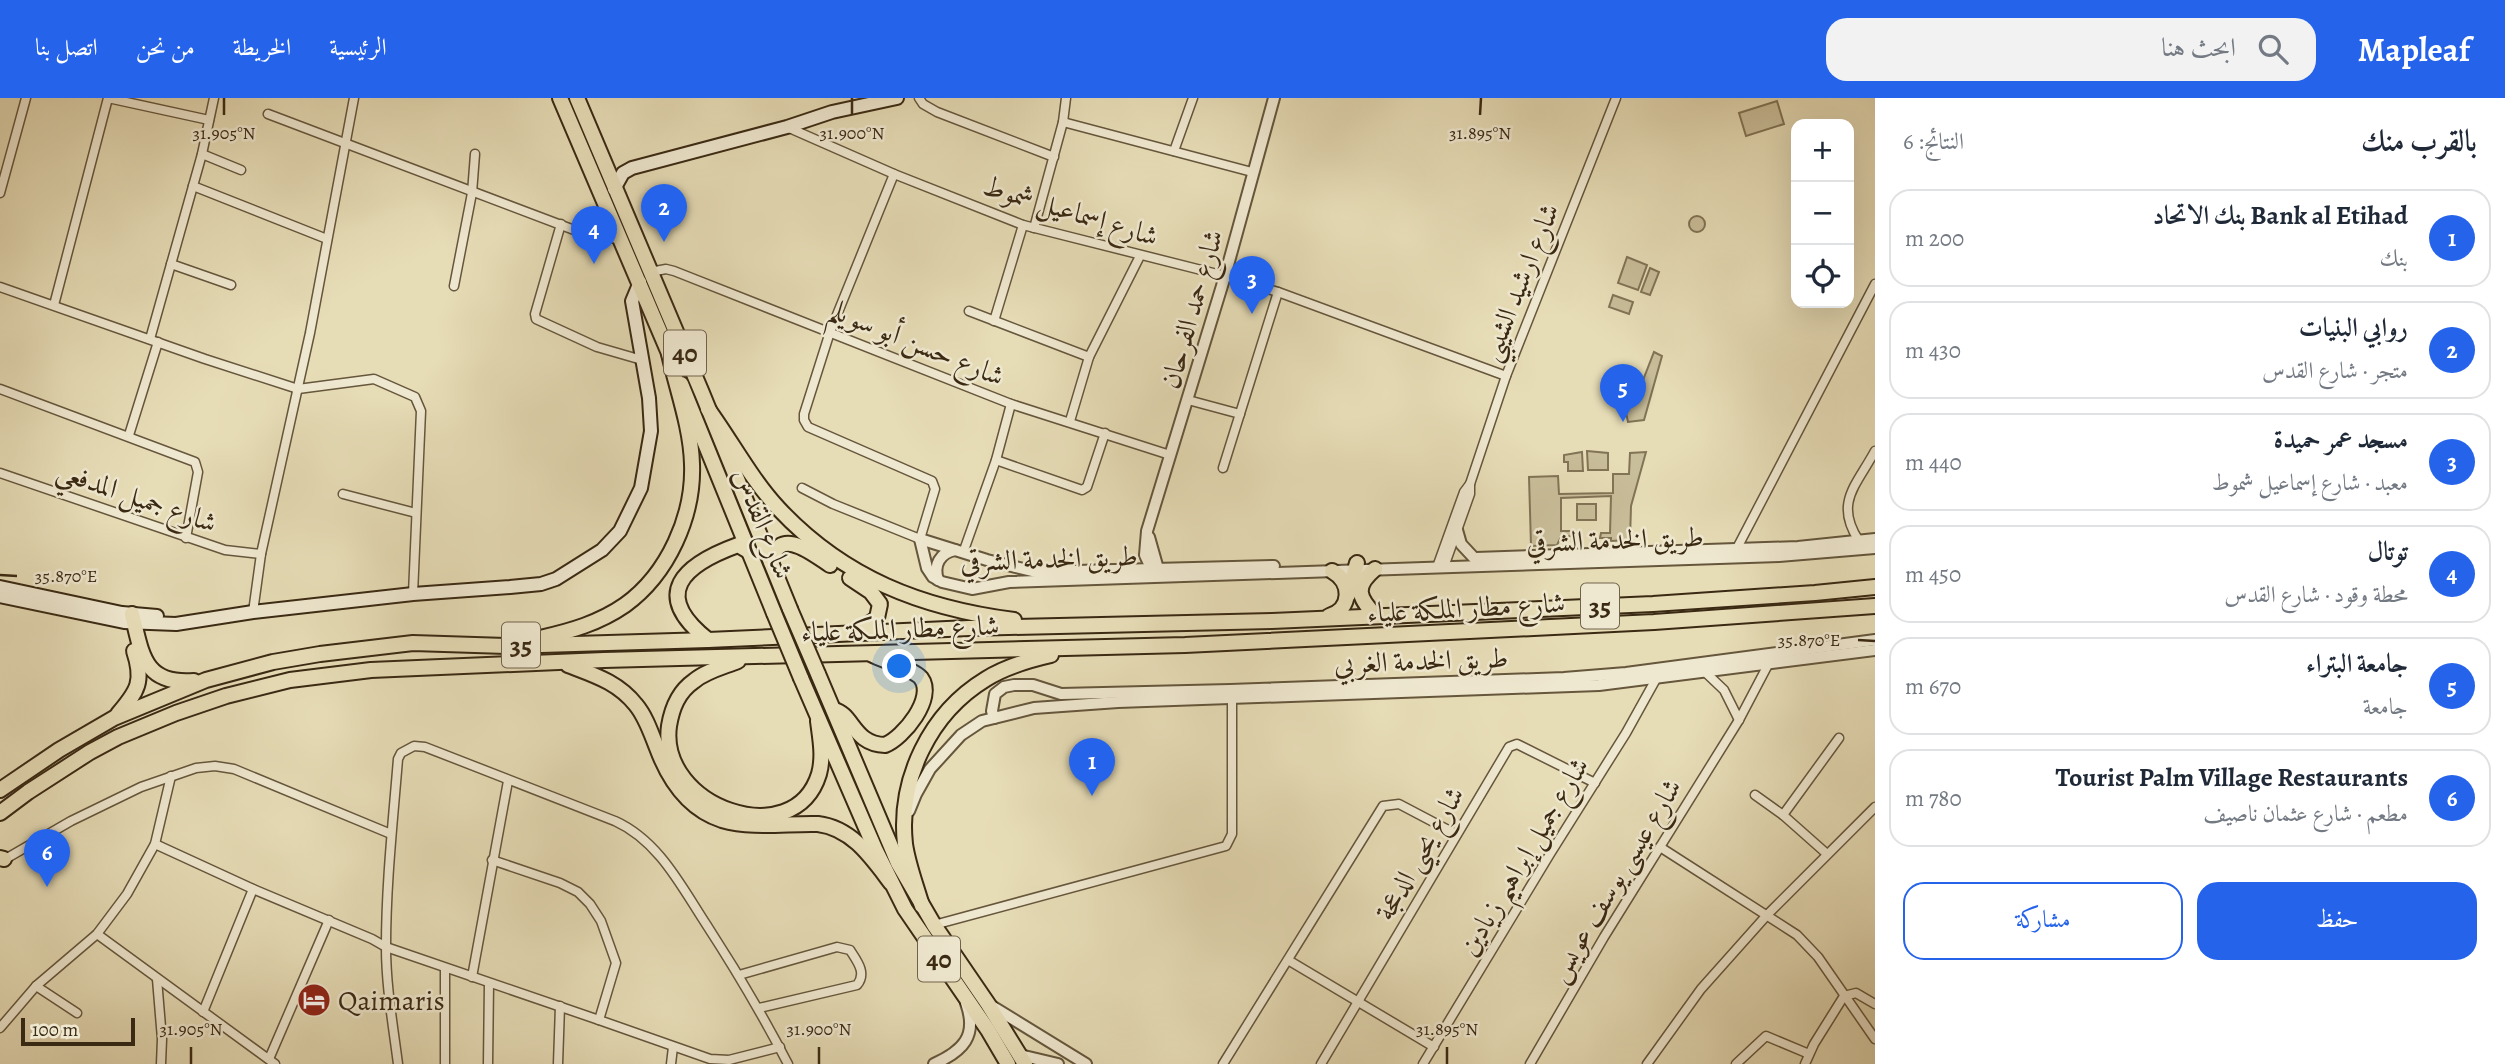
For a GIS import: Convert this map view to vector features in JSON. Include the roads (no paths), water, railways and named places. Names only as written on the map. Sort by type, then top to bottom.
[{"type":"highway","name":"شارع القدس","points":[[560,98],[620,238],[645,277],[708,409],[898,863],[934,925],[988,1004],[1014,1060]]},
{"type":"highway","name":"شارع القدس","points":[[577,98],[614,189],[669,354],[818,721],[891,883],[919,931],[1014,1060]]},
{"type":"highway","points":[[506,646],[585,626],[626,604],[649,583],[670,552],[686,515],[692,463],[686,424],[669,354]]},
{"type":"highway","points":[[708,409],[748,470],[778,508],[810,539],[849,568],[872,581],[928,604],[969,614],[1074,627]]},
{"type":"highway","points":[[771,562],[773,555],[782,545],[795,543],[871,592],[880,604],[880,611],[877,618],[857,632]]},
{"type":"highway","points":[[708,640],[690,626],[678,604],[678,588],[682,579],[712,555],[738,545],[750,552]]},
{"type":"highway","points":[[1324,618],[1338,612],[1345,605],[1356,566]]},
{"type":"highway","points":[[1375,569],[1365,579],[1361,590],[1364,603],[1375,615]]},
{"type":"highway","points":[[1332,571],[1343,580],[1348,595]]},
{"type":"highway","name":"شارع مطار الملكة علياء","points":[[0,790],[59,750],[114,718],[206,680],[273,662],[413,643],[506,646],[1324,618],[1666,603],[1875,587]]},
{"type":"highway","name":"شارع مطار الملكة علياء","points":[[0,813],[62,770],[118,737],[176,713],[226,696],[289,680],[371,670],[604,660],[1073,649],[1654,622],[1875,606]]},
{"type":"highway","points":[[128,618],[146,661],[155,675],[171,682],[206,680]]},
{"type":"highway","points":[[114,718],[139,683],[138,664],[128,618]]},
{"type":"highway","points":[[922,906],[907,857],[904,828],[908,786],[917,759],[930,734],[955,702],[988,677],[1073,649]]},
{"type":"highway","points":[[834,710],[841,712],[863,738],[885,745],[901,736],[917,713],[925,690],[921,678],[910,670],[869,654]]},
{"type":"highway","points":[[744,658],[694,681],[679,695],[674,705],[668,732],[669,746],[676,768],[694,790],[720,808],[740,814],[768,815],[788,809],[808,793],[818,775],[821,748],[818,721]]},
{"type":"highway","points":[[564,663],[604,678],[628,696],[645,717],[669,777],[694,805],[722,820],[740,824],[831,826],[853,840],[891,883]]},
{"type":"main road","points":[[614,189],[627,170],[675,150],[787,127],[832,112],[897,98]]},
{"type":"main road","points":[[0,596],[176,624],[253,612],[413,594],[541,584],[570,572],[602,550],[620,531],[641,488],[651,430],[649,398],[632,301],[645,277]]},
{"type":"main road","points":[[0,587],[128,618]]},
{"type":"street","points":[[0,193],[26,98]]},
{"type":"street","points":[[54,305],[108,98],[209,120]]},
{"type":"street","points":[[129,435],[214,98]]},
{"type":"street","points":[[253,612],[261,554],[310,333],[354,98]]},
{"type":"street","points":[[919,98],[923,104],[937,112],[1054,157]]},
{"type":"street","points":[[1034,228],[1063,122],[1066,98]]},
{"type":"street","points":[[1174,151],[1193,98]]},
{"type":"street","name":"شارع حمد الفرحان","points":[[1156,572],[1147,531],[1225,276],[1274,98]]},
{"type":"street","name":"شارع ارشيد الشيبي","points":[[1441,564],[1470,494],[1470,484],[1506,376],[1616,98]]},
{"type":"street","points":[[268,114],[598,239],[620,238]]},
{"type":"street","points":[[1063,122],[1252,172]]},
{"type":"street","name":"شارع إسماعيل شموط","points":[[787,127],[894,174],[1023,225],[1278,292],[1506,376]]},
{"type":"street","points":[[202,154],[241,170]]},
{"type":"street","points":[[454,286],[472,193],[475,154]]},
{"type":"street","points":[[802,488],[833,504],[920,539],[935,489],[932,481],[806,424],[804,414],[830,332],[894,174]]},
{"type":"street","points":[[193,186],[327,239]]},
{"type":"street","points":[[561,225],[535,314],[536,319],[597,347],[642,360]]},
{"type":"street","points":[[994,321],[1023,225]]},
{"type":"street","points":[[1070,421],[1088,357],[1140,256]]},
{"type":"street","points":[[171,264],[231,285]]},
{"type":"street","name":"شارع حسن أبو سويلم","points":[[645,277],[666,269],[674,271],[1011,404],[1170,455]]},
{"type":"street","points":[[1737,550],[1875,284]]},
{"type":"street","points":[[0,287],[298,389],[374,379],[415,397],[421,411],[413,594]]},
{"type":"street","points":[[1223,468],[1278,292]]},
{"type":"street","points":[[969,311],[1088,357]]},
{"type":"street","points":[[0,389],[129,435],[195,462],[198,472],[186,538]]},
{"type":"street","points":[[1188,400],[1240,414]]},
{"type":"street","points":[[938,580],[936,568],[940,558],[959,551],[996,460],[1011,404]]},
{"type":"street","points":[[996,460],[1082,490],[1087,487],[1105,433]]},
{"type":"street","points":[[1859,541],[1848,523],[1847,508],[1850,497],[1875,451]]},
{"type":"street","name":"شارع جميل المدفعي","points":[[0,473],[186,538],[225,550],[261,554]]},
{"type":"street","name":"شارع ارشيد الشيبي","points":[[1441,564],[1464,492],[1470,484]]},
{"type":"street","points":[[343,494],[416,513]]},
{"type":"street","points":[[1457,530],[1461,544],[1475,559]]},
{"type":"street","name":"طريق الخدمة الشرقي","points":[[920,539],[1036,572],[1332,571],[1356,566],[1375,569],[1475,559],[1737,550],[1875,539]]},
{"type":"street","name":"طريق الخدمة الشرقي","points":[[920,539],[927,568],[938,580],[972,589],[1009,582],[1156,572],[1769,556],[1875,548]]},
{"type":"street","points":[[986,587],[992,573],[987,560]]},
{"type":"street","name":"طريق الخدمة الغربي","points":[[904,828],[916,794],[940,756],[971,728],[982,721],[1044,707],[1123,697],[1704,671],[1875,640]]},
{"type":"street","name":"طريق الخدمة الغربي","points":[[994,718],[992,711],[995,694],[1009,686],[1033,685],[1061,694],[1232,700],[1566,688],[1771,658],[1875,650]]},
{"type":"street","name":"شارع عيسى يوسف عويس","points":[[1530,1064],[1610,927],[1740,720],[1771,658]]},
{"type":"street","points":[[1704,671],[1724,690],[1740,720]]},
{"type":"street","name":"شارع جميل إبراهيم زيادين","points":[[1423,1064],[1595,783],[1655,674]]},
{"type":"street","points":[[934,925],[1226,846],[1232,834],[1232,700]]},
{"type":"street","points":[[1783,814],[1839,738]]},
{"type":"street","name":"شارع يحيى الدعجة","points":[[1321,1064],[1456,834],[1497,766],[1513,745],[1517,744],[1595,783]]},
{"type":"street","points":[[398,1064],[386,947],[391,834],[398,759],[407,748],[414,746],[425,747],[629,827],[646,841],[665,860],[739,975],[788,1064]]},
{"type":"street","points":[[1,860],[118,797],[196,768],[215,766],[233,769],[391,834]]},
{"type":"street","points":[[0,1028],[36,986],[97,934],[127,894],[155,844],[171,776]]},
{"type":"street","points":[[472,977],[508,781]]},
{"type":"street","points":[[1755,795],[1783,814],[1827,854]]},
{"type":"street","points":[[1223,1064],[1383,806],[1399,804],[1456,834]]},
{"type":"street","points":[[1647,1064],[1701,989],[1768,915],[1875,807]]},
{"type":"street","points":[[155,844],[386,947],[673,1047],[719,1060],[780,1048]]},
{"type":"street","points":[[1660,847],[1787,927],[1807,944],[1875,1039]]},
{"type":"street","points":[[492,860],[560,883],[578,892],[590,904],[601,921],[616,963],[600,1020]]},
{"type":"street","points":[[203,1012],[253,889]]},
{"type":"street","points":[[97,934],[272,1062],[329,920]]},
{"type":"street","points":[[739,975],[837,947],[850,950],[861,970],[861,980],[857,985],[759,1008]]},
{"type":"street","points":[[1288,960],[1434,1047]]},
{"type":"street","points":[[445,968],[445,1064]]},
{"type":"street","points":[[157,979],[162,1039],[161,1064]]},
{"type":"street","points":[[488,1064],[489,984]]},
{"type":"street","points":[[36,986],[77,1013]]},
{"type":"street","points":[[934,1064],[956,1054],[968,1036],[969,1013],[961,990]]},
{"type":"street","points":[[1805,1064],[1844,996],[1856,993],[1875,1004]]},
{"type":"street","points":[[988,1004],[1086,1064]]},
{"type":"street","points":[[558,1064],[560,1006]]},
{"type":"street","points":[[1737,1064],[1766,1036],[1809,1054]]},
{"type":"street","points":[[671,1064],[673,1047]]},
{"type":"street","points":[[1014,1060],[1058,1064]]},
{"type":"place","name":"روابي البنيات","points":[[664,242]]},
{"type":"place","name":"توتال","points":[[594,264]]},
{"type":"place","name":"مسجد عمر حميدة","points":[[1252,314]]},
{"type":"place","name":"جامعة البتراء","points":[[1623,422]]},
{"type":"place","name":"Bank al Etihad بنك الاتحاد","points":[[1092,796]]},
{"type":"place","name":"Tourist Palm Village Restaurants","points":[[47,887]]},
{"type":"place","name":"Qaimaris","points":[[314,1000]]}]
